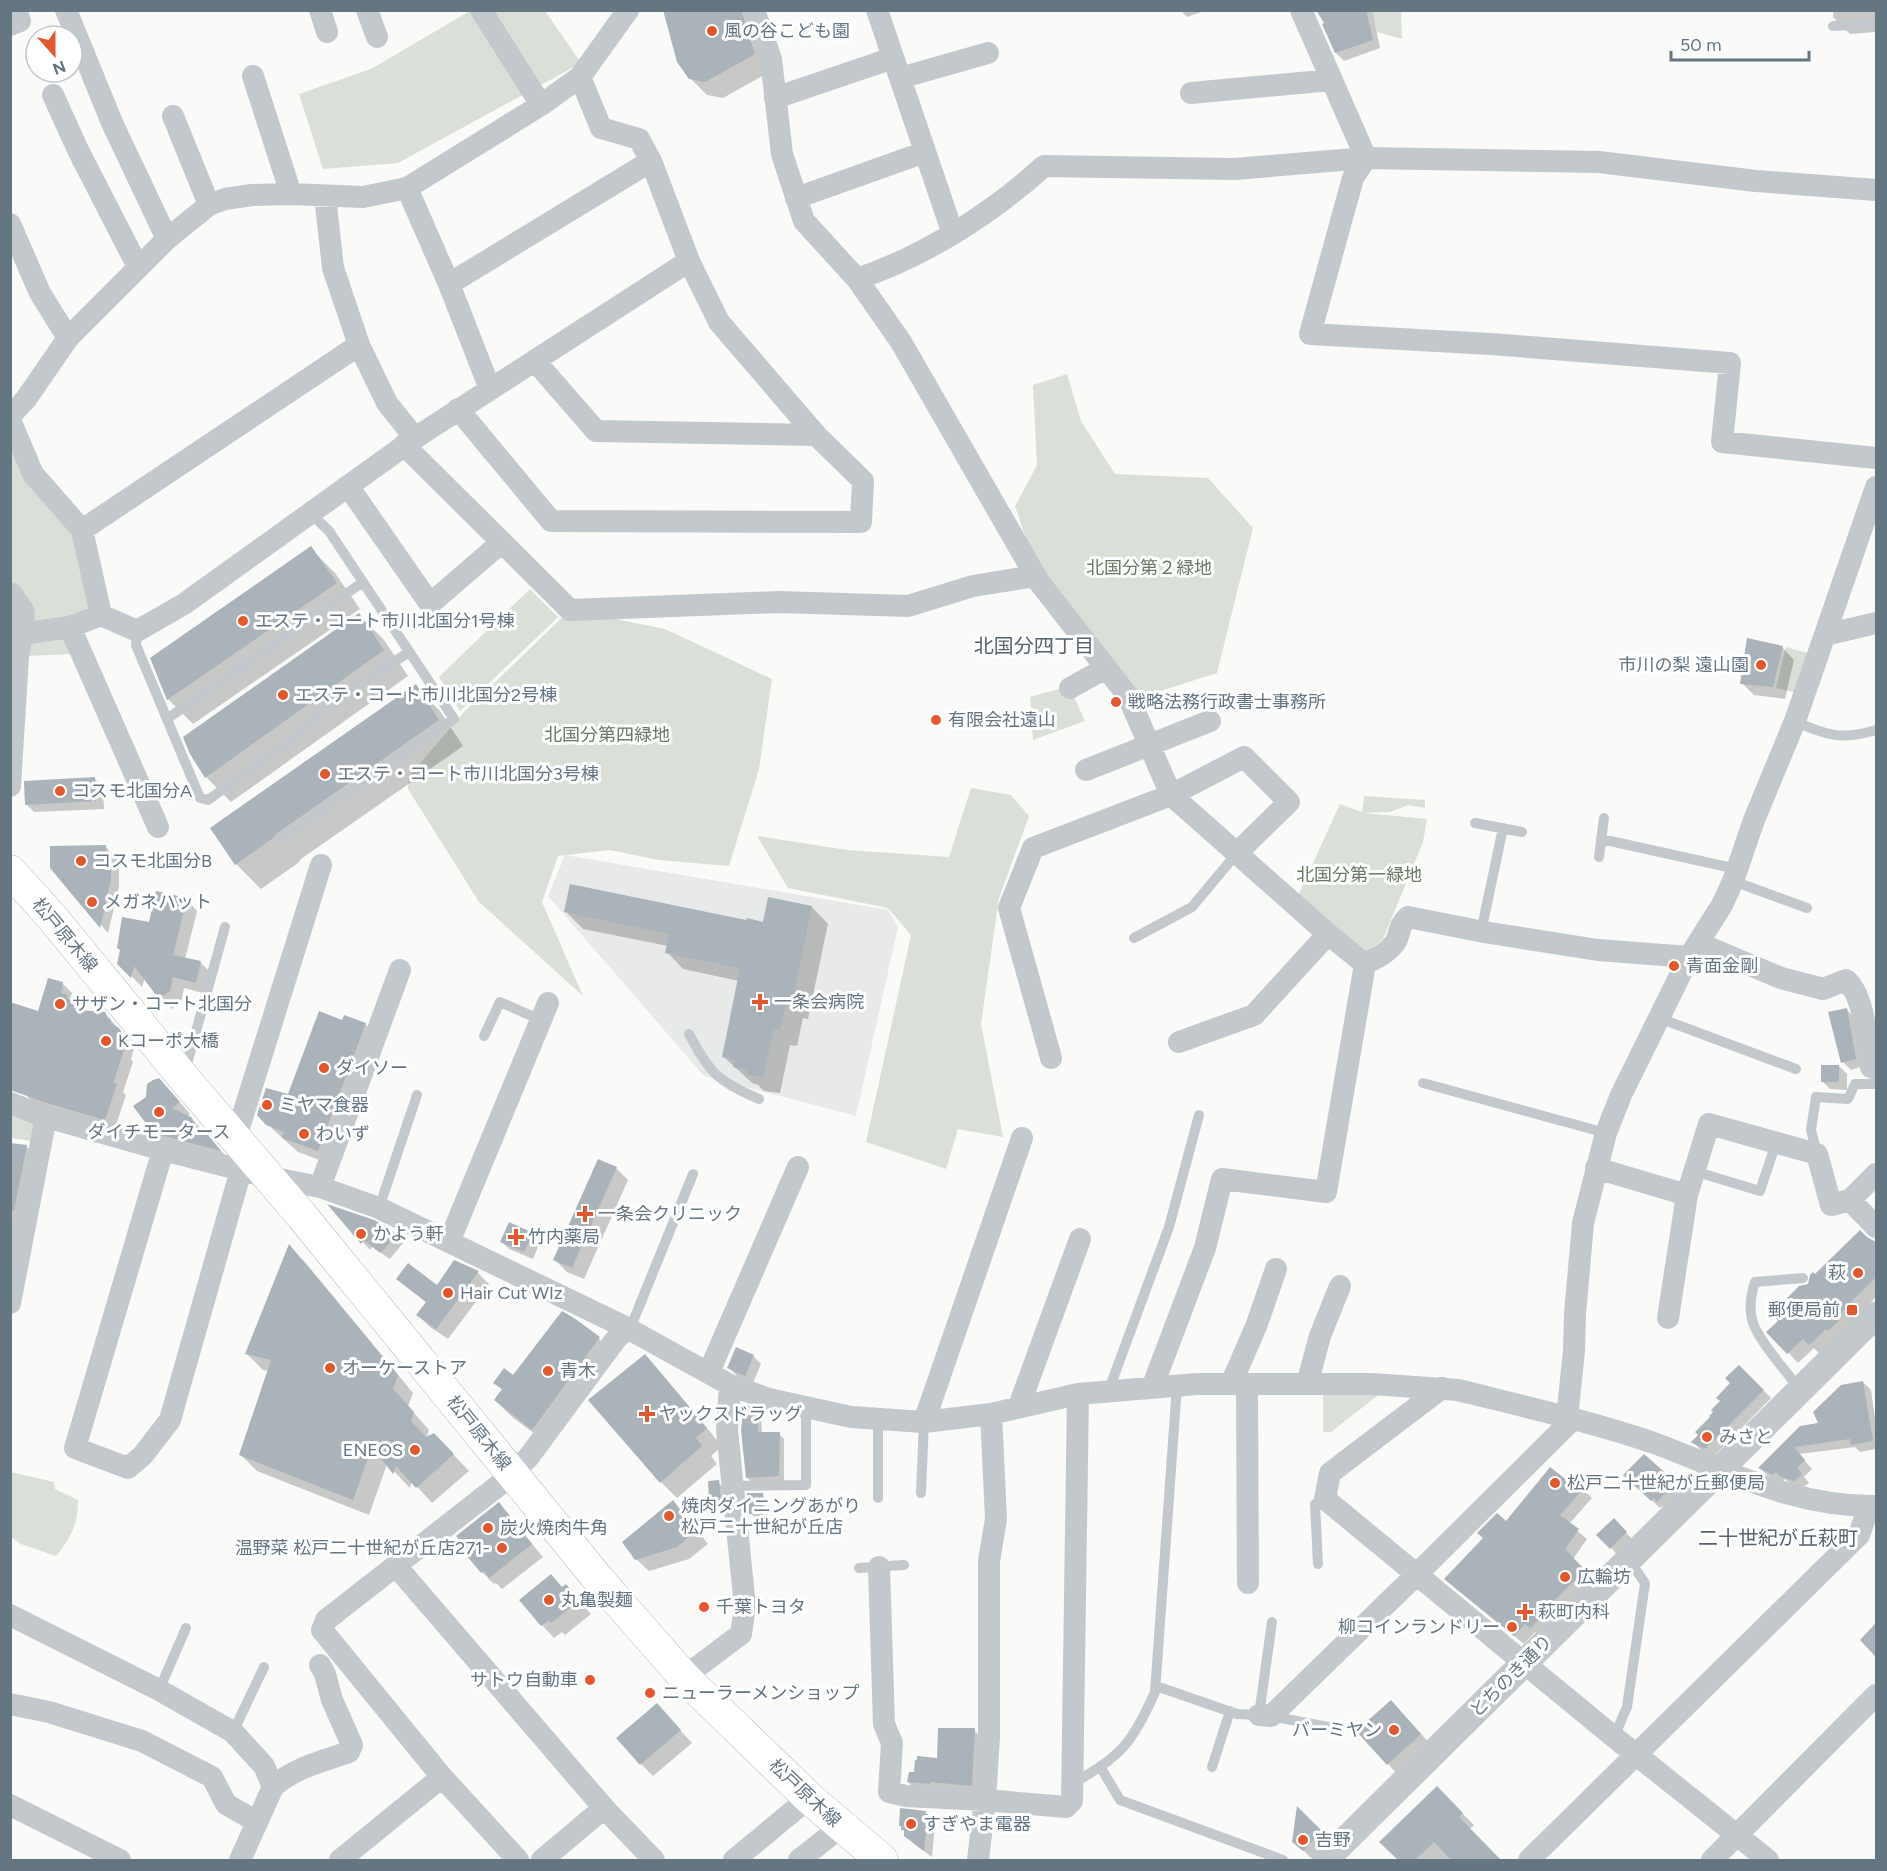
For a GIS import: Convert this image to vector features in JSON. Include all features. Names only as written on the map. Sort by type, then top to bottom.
[{"type":"main road","name":"松戸原木線","points":[[10,871],[51,916],[183,1077],[236,1137],[255,1174],[407,1343],[599,1580],[684,1677],[809,1798],[882,1860]]},
{"type":"street","points":[[10,25],[20,21],[16,10]]},
{"type":"street","points":[[66,10],[113,125],[167,239]]},
{"type":"street","points":[[320,10],[327,32]]},
{"type":"street","points":[[367,10],[377,37]]},
{"type":"street","points":[[481,10],[541,105]]},
{"type":"street","points":[[101,615],[82,530],[33,474],[10,418],[26,399],[68,338],[167,239],[209,205],[225,199],[291,194],[363,197],[407,188],[541,105],[580,77],[628,10]]},
{"type":"street","points":[[754,10],[771,59],[782,154],[804,221],[857,279],[901,342],[1035,576],[1128,696],[1171,795],[1365,964]]},
{"type":"street","points":[[877,10],[953,234]]},
{"type":"street","points":[[1301,10],[1366,158]]},
{"type":"street","points":[[775,98],[896,68],[988,52]]},
{"type":"street","points":[[253,76],[291,194]]},
{"type":"street","points":[[458,409],[551,521],[861,522],[863,481],[816,435],[719,322],[689,261],[651,162],[639,139],[601,128],[580,77]]},
{"type":"street","points":[[1191,93],[1332,80]]},
{"type":"street","points":[[53,95],[78,150],[138,267]]},
{"type":"street","points":[[173,116],[209,205]]},
{"type":"street","points":[[796,198],[925,153]]},
{"type":"street","points":[[1366,158],[1353,178],[1310,334],[1491,344],[1730,363],[1722,442],[1876,458]]},
{"type":"street","points":[[857,279],[884,270],[953,234],[1018,189],[1044,166],[1235,169],[1366,158],[1599,162],[1756,181],[1876,190]]},
{"type":"street","points":[[449,284],[651,162]]},
{"type":"street","points":[[407,188],[449,284],[490,389]]},
{"type":"street","points":[[326,196],[333,268],[359,345],[387,403],[410,441],[502,542],[570,610],[779,602],[908,606],[973,586],[1035,576]]},
{"type":"street","points":[[10,224],[40,293],[68,338]]},
{"type":"street","points":[[22,634],[70,627],[101,615],[137,631],[184,604],[410,441],[689,261]]},
{"type":"street","points":[[82,530],[359,345]]},
{"type":"street","points":[[535,361],[597,432],[816,435]]},
{"type":"street","points":[[348,486],[429,604],[502,542]]},
{"type":"street","points":[[1265,1715],[1417,1574],[1569,1419],[1582,1223],[1606,1133],[1621,1095],[1659,1018],[1694,950],[1722,905],[1735,875],[1754,820],[1795,722],[1876,489]]},
{"type":"street","points":[[10,596],[21,612],[22,634],[18,656],[10,786]]},
{"type":"street","points":[[1825,635],[1876,623]]},
{"type":"street","points":[[70,627],[158,827]]},
{"type":"street","points":[[1070,688],[1106,668]]},
{"type":"street","points":[[1086,770],[1210,721]]},
{"type":"street","points":[[1051,1058],[1009,908],[1033,848],[1171,795],[1244,757],[1289,802],[1238,853]]},
{"type":"street","points":[[236,1137],[321,865]]},
{"type":"street","points":[[1365,964],[1377,959],[1396,942],[1400,925],[1408,917],[1481,932],[1598,950],[1694,950],[1823,989],[1846,980],[1852,985],[1861,1009],[1871,1067],[1876,1069]]},
{"type":"street","points":[[1179,1042],[1254,1015],[1328,934]]},
{"type":"street","points":[[1152,1388],[1205,1248],[1222,1179],[1326,1192],[1365,964]]},
{"type":"street","points":[[320,1187],[400,970]]},
{"type":"street","points":[[449,1242],[545,1012]]},
{"type":"street","points":[[10,1103],[46,1117],[163,1150],[255,1174],[320,1187],[379,1208],[627,1328],[730,1384],[769,1399],[851,1417],[924,1422],[991,1413],[1078,1394],[1177,1386],[1372,1384],[1458,1389],[1651,1442],[1765,1488],[1813,1501],[1873,1506],[1859,1535],[1529,1860]]},
{"type":"street","points":[[10,1304],[46,1117]]},
{"type":"street","points":[[1668,1318],[1687,1195],[1709,1124],[1816,1154],[1831,1205],[1850,1200],[1876,1174]]},
{"type":"street","points":[[924,1422],[1022,1138]]},
{"type":"street","points":[[163,1150],[75,1448],[128,1468],[143,1455],[170,1420],[255,1174]]},
{"type":"street","points":[[709,1372],[798,1167]]},
{"type":"street","points":[[1596,1168],[1687,1195]]},
{"type":"street","points":[[1850,1200],[1876,1227]]},
{"type":"street","points":[[1019,1406],[1080,1239]]},
{"type":"street","points":[[1248,1583],[1239,1384],[1276,1269]]},
{"type":"street","points":[[1306,1384],[1320,1336],[1340,1286]]},
{"type":"street","name":"とちのき通り","points":[[1325,1860],[1876,1315]]},
{"type":"street","points":[[518,1860],[442,1777],[322,1630],[327,1620],[499,1485],[528,1458],[616,1339],[627,1328]]},
{"type":"street","points":[[684,1677],[741,1634],[745,1606],[727,1430],[730,1384]]},
{"type":"street","points":[[1442,1388],[1330,1473],[1325,1499],[1614,1737],[1768,1860]]},
{"type":"street","points":[[869,1567],[884,1724],[892,1743],[889,1792],[906,1796],[985,1800],[1066,1808],[1072,1801],[1078,1394]]},
{"type":"street","points":[[978,1860],[989,1736],[989,1561],[996,1519],[991,1413]]},
{"type":"street","points":[[396,1566],[604,1808],[654,1860]]},
{"type":"street","points":[[10,1615],[159,1690],[233,1732],[264,1766],[273,1787]]},
{"type":"street","points":[[240,1860],[273,1787],[280,1779],[349,1752],[352,1745],[332,1700],[325,1674],[320,1665]]},
{"type":"street","points":[[1712,1860],[1876,1695]]},
{"type":"street","points":[[10,1704],[49,1712],[142,1741],[212,1777],[226,1804],[257,1822]]},
{"type":"street","points":[[340,1860],[442,1777]]},
{"type":"street","points":[[734,1860],[809,1798]]},
{"type":"street","points":[[10,1805],[120,1860]]},
{"type":"street","points":[[542,1860],[604,1808]]},
{"type":"street","points":[[799,1860],[841,1827]]},
{"type":"lane","points":[[1833,26],[1876,24]]},
{"type":"lane","points":[[280,840],[454,719],[329,531],[310,513]]},
{"type":"lane","points":[[167,719],[363,582]]},
{"type":"lane","points":[[137,631],[136,645],[200,798],[208,800],[298,735],[327,706],[409,652]]},
{"type":"lane","points":[[1795,722],[1828,735],[1849,735],[1876,730]]},
{"type":"lane","points":[[1599,857],[1604,818]]},
{"type":"lane","points":[[1475,823],[1522,832]]},
{"type":"lane","points":[[1481,932],[1503,828]]},
{"type":"lane","points":[[1601,839],[1735,875],[1807,908]]},
{"type":"lane","points":[[1134,938],[1192,907],[1238,853]]},
{"type":"lane","points":[[183,1077],[225,927]]},
{"type":"lane","points":[[484,1036],[500,1002],[545,1012]]},
{"type":"lane","points":[[1659,1018],[1796,1069]]},
{"type":"lane","points":[[689,1034],[705,1063],[716,1076],[734,1089],[759,1100]]},
{"type":"lane","points":[[1423,1083],[1606,1133]]},
{"type":"lane","points":[[1816,1154],[1811,1130],[1816,1097],[1848,1099],[1856,1084],[1876,1084]]},
{"type":"lane","points":[[379,1208],[417,1095]]},
{"type":"lane","points":[[1108,1392],[1169,1227],[1199,1115]]},
{"type":"lane","points":[[1694,1171],[1761,1191],[1776,1143]]},
{"type":"lane","points":[[627,1328],[634,1319],[693,1174]]},
{"type":"lane","points":[[1800,1391],[1757,1332],[1752,1320],[1751,1293],[1755,1282],[1803,1278]]},
{"type":"lane","points":[[1072,1783],[1101,1768],[1123,1749],[1142,1723],[1155,1692],[1177,1386]]},
{"type":"lane","points":[[733,1486],[806,1485],[806,1407]]},
{"type":"lane","points":[[878,1420],[878,1498]]},
{"type":"lane","points":[[921,1493],[924,1422]]},
{"type":"lane","points":[[1318,1564],[1315,1504],[1325,1499]]},
{"type":"lane","points":[[1614,1737],[1627,1707],[1646,1583],[1628,1559]]},
{"type":"lane","points":[[869,1567],[904,1565]]},
{"type":"lane","points":[[1265,1715],[1272,1622]]},
{"type":"lane","points":[[159,1690],[186,1628]]},
{"type":"lane","points":[[233,1732],[264,1667]]},
{"type":"lane","points":[[1156,1686],[1238,1714],[1265,1715],[1328,1727]]},
{"type":"lane","points":[[1212,1767],[1230,1712]]},
{"type":"lane","points":[[1101,1768],[1120,1800],[1283,1860]]},
{"type":"shaded area","name":"一条会病院","points":[[565,855],[888,910],[898,927],[856,1116],[704,1076],[548,896]]},
{"type":"green space","points":[[470,11],[545,11],[581,63],[398,163],[323,169],[299,94],[371,69]]},
{"type":"green space","points":[[1372,11],[1401,11],[1402,39],[1377,32]]},
{"type":"green space","name":"北国分第２緑地","points":[[1067,374],[1081,421],[1115,474],[1208,478],[1253,528],[1217,673],[1135,699],[1037,571],[1015,506],[1037,465],[1033,385]]},
{"type":"green space","points":[[10,420],[82,533],[101,615],[22,634],[11,596]]},
{"type":"green space","points":[[530,589],[558,617],[460,711],[439,677]]},
{"type":"green space","name":"北国分第四緑地","points":[[570,610],[665,629],[772,679],[759,769],[729,866],[659,860],[610,850],[558,856],[542,902],[583,996],[479,902],[408,789],[409,776],[465,711]]},
{"type":"green space","points":[[67,631],[73,654],[28,656],[32,634]]},
{"type":"green space","points":[[1786,647],[1808,653],[1797,693],[1776,688]]},
{"type":"green space","points":[[1069,686],[1085,721],[1033,740],[1030,697]]},
{"type":"green space","points":[[971,788],[1011,795],[1029,816],[999,898],[981,1024],[1003,1137],[958,1129],[946,1169],[866,1142],[911,935],[888,908],[788,888],[757,836],[847,850],[949,857]]},
{"type":"green space","name":"北国分第一緑地","points":[[1364,796],[1425,800],[1425,808],[1408,805],[1390,812],[1363,813],[1427,819],[1423,842],[1383,939],[1365,953],[1298,896],[1340,804],[1362,812]]},
{"type":"green space","points":[[11,1110],[28,1114],[39,1130],[38,1142],[11,1138]]},
{"type":"green space","points":[[1323,1389],[1386,1389],[1331,1432],[1323,1432]]},
{"type":"green space","points":[[10,1472],[54,1482],[55,1489],[78,1500],[73,1530],[56,1556],[21,1544],[11,1537]]},
{"type":"building","name":"風の谷こども園","points":[[663,10],[741,10],[755,54],[705,82],[689,79],[677,62]]},
{"type":"building","points":[[1316,10],[1366,10],[1373,40],[1335,53],[1322,24],[1324,23]]},
{"type":"building","name":"エステ・コート市川北国分1号棟","points":[[311,546],[337,583],[167,700],[150,658]]},
{"type":"building","name":"エステ・コート市川北国分2号棟","points":[[359,613],[384,650],[205,778],[190,754],[183,737]]},
{"type":"building","name":"市川の梨 遠山園","points":[[1747,638],[1783,646],[1773,687],[1740,684]]},
{"type":"building","name":"エステ・コート市川北国分3号棟","points":[[416,684],[439,720],[235,865],[210,828]]},
{"type":"building","name":"コスモ北国分A","points":[[95,777],[96,801],[25,805],[24,781]]},
{"type":"building","points":[[106,845],[106,853],[111,853],[111,878],[100,928],[50,868],[50,846]]},
{"type":"building","points":[[570,884],[763,922],[768,897],[812,906],[792,1003],[786,1002],[780,1030],[774,1029],[763,1077],[746,1074],[747,1070],[733,1067],[735,1060],[722,1057],[740,968],[665,953],[669,934],[564,912]]},
{"type":"building","points":[[156,891],[187,898],[173,955],[201,961],[196,983],[173,977],[170,991],[159,999],[134,966],[131,978],[117,964],[122,917],[149,922]]},
{"type":"building","points":[[48,978],[63,982],[61,993],[68,995],[67,999],[80,1002],[78,1010],[105,1012],[111,1023],[119,1028],[125,1038],[122,1050],[124,1051],[113,1083],[117,1084],[105,1120],[10,1090],[10,1002],[38,1011]]},
{"type":"building","points":[[1847,1008],[1856,1059],[1841,1063],[1828,1012]]},
{"type":"building","name":"ダイソー","points":[[319,1011],[342,1020],[344,1015],[366,1023],[318,1151],[282,1138],[284,1132],[266,1125],[257,1115],[266,1088],[288,1094]]},
{"type":"building","points":[[1821,1065],[1839,1065],[1839,1082],[1821,1082]]},
{"type":"building","name":"ダイチモータース","points":[[159,1078],[180,1102],[172,1108],[191,1117],[203,1134],[208,1135],[221,1151],[153,1133],[133,1106],[146,1097],[147,1084]]},
{"type":"building","points":[[10,1143],[27,1145],[14,1211],[10,1210]]},
{"type":"building","name":"一条会クリニック","points":[[598,1159],[617,1167],[572,1268],[553,1260]]},
{"type":"building","points":[[327,1204],[374,1220],[396,1234],[382,1252],[379,1252],[364,1240],[361,1244]]},
{"type":"building","name":"竹内薬局","points":[[509,1222],[533,1233],[524,1252],[500,1242]]},
{"type":"building","points":[[1860,1230],[1876,1242],[1876,1277],[1847,1306],[1837,1319],[1839,1321],[1828,1331],[1826,1329],[1809,1345],[1803,1339],[1787,1354],[1766,1332],[1793,1303],[1787,1298],[1799,1286],[1808,1284],[1810,1275],[1813,1272],[1815,1274]]},
{"type":"building","name":"オーケーストア","points":[[289,1244],[398,1375],[393,1389],[414,1412],[411,1421],[426,1437],[434,1433],[454,1454],[416,1488],[396,1466],[393,1474],[372,1447],[353,1500],[239,1455],[271,1360],[245,1354]]},
{"type":"building","name":"Hair Cut WIz","points":[[454,1260],[479,1271],[436,1329],[416,1315],[426,1302],[396,1279],[408,1263],[437,1285]]},
{"type":"building","name":"青木","points":[[562,1311],[600,1337],[532,1430],[494,1400],[502,1389],[493,1383],[504,1368],[513,1375]]},
{"type":"building","points":[[736,1347],[754,1355],[745,1376],[727,1368]]},
{"type":"building","name":"ヤックスドラッグ","points":[[645,1354],[707,1428],[696,1438],[702,1446],[660,1483],[588,1400]]},
{"type":"building","points":[[1739,1365],[1764,1390],[1705,1449],[1692,1443],[1698,1435],[1695,1432],[1710,1417],[1713,1412],[1711,1410],[1720,1401],[1716,1398],[1730,1383],[1725,1378]]},
{"type":"building","points":[[1863,1381],[1873,1441],[1851,1445],[1850,1439],[1794,1447],[1805,1460],[1797,1468],[1802,1474],[1794,1481],[1781,1477],[1776,1472],[1773,1475],[1758,1468],[1800,1426],[1818,1423],[1813,1412],[1841,1385]]},
{"type":"building","points":[[744,1404],[757,1409],[758,1432],[780,1432],[779,1476],[746,1478],[741,1430]]},
{"type":"building","points":[[1644,1454],[1670,1477],[1670,1488],[1657,1502],[1654,1498],[1651,1501],[1623,1475]]},
{"type":"building","points":[[1550,1467],[1568,1481],[1572,1477],[1584,1488],[1560,1515],[1579,1529],[1565,1549],[1585,1570],[1530,1628],[1525,1624],[1514,1636],[1444,1579],[1483,1538],[1477,1533],[1497,1513],[1506,1521]]},
{"type":"building","points":[[719,1480],[721,1501],[709,1502],[708,1481]]},
{"type":"building","points":[[747,1493],[763,1493],[765,1514],[749,1514]]},
{"type":"building","name":"焼肉ダイニングあがり 松戸二十世紀が丘店","points":[[673,1500],[696,1531],[677,1547],[635,1560],[622,1542]]},
{"type":"building","points":[[499,1502],[532,1544],[489,1578],[484,1571],[481,1573],[462,1550],[465,1547],[456,1536]]},
{"type":"building","points":[[1614,1518],[1627,1532],[1610,1549],[1596,1535]]},
{"type":"building","name":"丸亀製麺","points":[[551,1574],[562,1587],[566,1584],[579,1601],[551,1623],[549,1620],[541,1626],[519,1600]]},
{"type":"building","points":[[1876,1623],[1876,1657],[1860,1640]]},
{"type":"building","points":[[1391,1700],[1421,1734],[1387,1765],[1356,1731]]},
{"type":"building","points":[[657,1703],[681,1730],[640,1765],[616,1738]]},
{"type":"building","points":[[938,1728],[975,1728],[972,1786],[907,1782],[909,1772],[914,1772],[917,1756],[937,1758]]},
{"type":"building","points":[[1437,1786],[1463,1813],[1459,1817],[1501,1860],[1451,1860],[1434,1842],[1415,1860],[1398,1860],[1379,1842]]},
{"type":"building","points":[[1297,1806],[1322,1831],[1303,1851],[1292,1842]]},
{"type":"building","points":[[900,1808],[926,1811],[925,1814],[928,1814],[924,1851],[904,1836],[904,1830],[901,1830],[899,1826]]},
{"type":"place","name":"風の谷こども園","points":[[712,31]]},
{"type":"place","name":"エステ・コート市川北国分1号棟","points":[[243,621]]},
{"type":"place","name":"市川の梨 遠山園","points":[[1761,665]]},
{"type":"place","name":"エステ・コート市川北国分2号棟","points":[[283,695]]},
{"type":"place","name":"戦略法務行政書士事務所","points":[[1116,702]]},
{"type":"place","name":"有限会社遠山","points":[[936,720]]},
{"type":"place","name":"エステ・コート市川北国分3号棟","points":[[325,774]]},
{"type":"place","name":"コスモ北国分A","points":[[60,791]]},
{"type":"place","name":"コスモ北国分B","points":[[81,861]]},
{"type":"place","name":"メガネハット","points":[[92,902]]},
{"type":"place","name":"青面金剛","points":[[1674,966]]},
{"type":"place","name":"一条会病院","points":[[760,1002]]},
{"type":"place","name":"サザン・コート北国分","points":[[60,1004]]},
{"type":"place","name":"Kコーポ大橋","points":[[106,1041]]},
{"type":"place","name":"ダイソー","points":[[324,1068]]},
{"type":"place","name":"ミヤマ食器","points":[[267,1105]]},
{"type":"place","name":"ダイチモータース","points":[[159,1112]]},
{"type":"place","name":"わいず","points":[[304,1134]]},
{"type":"place","name":"一条会クリニック","points":[[585,1214]]},
{"type":"place","name":"かよう軒","points":[[361,1234]]},
{"type":"place","name":"竹内薬局","points":[[516,1237]]},
{"type":"place","name":"萩","points":[[1858,1273]]},
{"type":"place","name":"Hair Cut WIz","points":[[448,1293]]},
{"type":"place","name":"郵便局前","points":[[1852,1310]]},
{"type":"place","name":"オーケーストア","points":[[330,1368]]},
{"type":"place","name":"青木","points":[[548,1371]]},
{"type":"place","name":"ヤックスドラッグ","points":[[647,1414]]},
{"type":"place","name":"みさと","points":[[1707,1437]]},
{"type":"place","name":"ENEOS","points":[[415,1450]]},
{"type":"place","name":"松戸二十世紀が丘郵便局","points":[[1555,1483]]},
{"type":"place","name":"焼肉ダイニングあがり 松戸二十世紀が丘店","points":[[669,1516]]},
{"type":"place","name":"炭火焼肉牛角","points":[[488,1528]]},
{"type":"place","name":"温野菜 松戸二十世紀が丘店271-","points":[[502,1548]]},
{"type":"place","name":"広輪坊","points":[[1565,1577]]},
{"type":"place","name":"丸亀製麺","points":[[549,1600]]},
{"type":"place","name":"千葉トヨタ","points":[[704,1607]]},
{"type":"place","name":"萩町内科","points":[[1525,1612]]},
{"type":"place","name":"柳コインランドリー","points":[[1512,1627]]},
{"type":"place","name":"サトウ自動車","points":[[590,1680]]},
{"type":"place","name":"ニューラーメンショップ","points":[[650,1693]]},
{"type":"place","name":"バーミヤン","points":[[1394,1730]]},
{"type":"place","name":"すぎやま電器","points":[[911,1824]]},
{"type":"place","name":"吉野","points":[[1303,1840]]},
{"type":"district","name":"北国分四丁目","points":[[1034,646]]},
{"type":"district","name":"二十世紀が丘萩町","points":[[1778,1538]]}]
